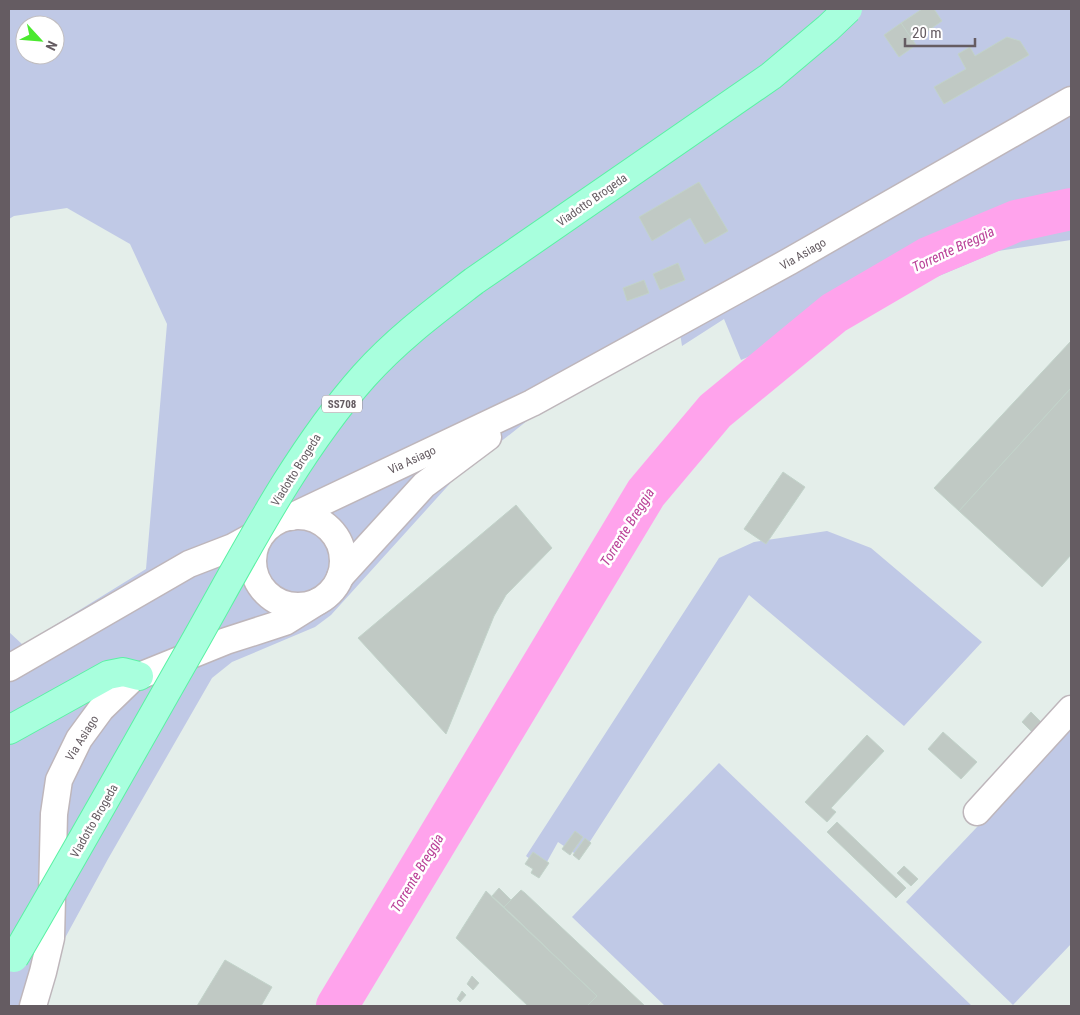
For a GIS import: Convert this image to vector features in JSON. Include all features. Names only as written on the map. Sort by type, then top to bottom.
[{"type":"main road","name":"Viadotto Brogeda","points":[[11,963],[264,520],[325,424],[364,376],[397,342],[474,281],[771,76],[848,9]]},
{"type":"main road","points":[[9,730],[108,675],[123,672],[139,676]]},
{"type":"street","name":"Via Asiago","points":[[291,517],[532,403],[790,261],[1071,100]]},
{"type":"street","name":"Via Asiago","points":[[340,577],[424,485],[532,403]]},
{"type":"street","points":[[9,668],[189,564],[233,547],[267,529],[276,522],[291,517],[301,516],[320,521],[336,536],[343,564],[340,577],[332,590],[316,602],[302,606],[287,605],[277,601],[264,590],[258,582],[254,571],[254,560],[255,549],[267,529]]},
{"type":"street","name":"Via Asiago","points":[[32,1006],[51,938],[54,814],[59,780],[79,739],[101,709],[132,679],[226,641],[285,622],[316,602]]},
{"type":"street","points":[[977,812],[1071,709]]},
{"type":"shaded area","points":[[9,9],[1071,9],[1071,240],[998,251],[741,360],[724,319],[682,346],[680,333],[547,405],[455,478],[331,615],[315,627],[232,662],[212,678],[108,859],[28,1006],[9,1006],[9,632],[23,645],[146,569],[167,324],[130,244],[67,208],[14,216],[9,219]]},
{"type":"shaded area","points":[[827,531],[871,548],[982,642],[904,726],[749,595],[580,857],[558,842],[543,869],[526,856],[719,558],[754,542]]},
{"type":"shaded area","points":[[1071,731],[1071,944],[1013,1005],[906,902],[1067,732]]},
{"type":"shaded area","points":[[719,763],[972,1006],[665,1006],[572,917]]},
{"type":"building","points":[[922,9],[934,9],[942,21],[913,41],[901,23]]},
{"type":"building","points":[[901,23],[916,45],[899,57],[884,35]]},
{"type":"building","points":[[1007,37],[1020,41],[1029,55],[944,104],[934,87],[966,69],[958,54],[970,47],[975,56]]},
{"type":"building","points":[[699,182],[728,231],[705,244],[690,218],[652,241],[639,217]]},
{"type":"building","points":[[678,263],[685,280],[660,290],[653,274]]},
{"type":"building","points":[[644,280],[649,293],[627,301],[623,288]]},
{"type":"building","points":[[1071,341],[1071,388],[959,511],[934,488]]},
{"type":"building","points":[[1071,388],[1071,555],[1042,587],[959,511]]},
{"type":"building","points":[[783,472],[805,487],[766,544],[744,529]]},
{"type":"building","points":[[516,505],[552,548],[506,595],[494,616],[446,734],[358,638]]},
{"type":"building","points":[[1031,712],[1042,723],[1032,732],[1022,722]]},
{"type":"building","points":[[943,732],[977,762],[961,779],[928,749]]},
{"type":"building","points":[[867,735],[884,751],[831,808],[836,812],[827,822],[805,802]]},
{"type":"building","points":[[837,822],[906,888],[896,898],[827,832]]},
{"type":"building","points":[[575,831],[583,837],[570,855],[562,849]]},
{"type":"building","points":[[585,838],[591,843],[579,860],[573,855]]},
{"type":"building","points":[[533,852],[549,863],[539,878],[531,873],[533,869],[525,864]]},
{"type":"building","points":[[904,866],[918,879],[911,886],[897,873]]},
{"type":"building","points":[[499,888],[511,900],[504,907],[492,896]]},
{"type":"building","points":[[521,890],[645,1006],[587,1006],[597,996],[504,907]]},
{"type":"building","points":[[486,891],[597,996],[587,1006],[528,1006],[456,938]]},
{"type":"building","points":[[225,960],[272,987],[261,1006],[197,1006]]},
{"type":"building","points":[[472,976],[479,983],[473,990],[467,984]]},
{"type":"building","points":[[462,991],[466,995],[460,1002],[457,999]]},
{"type":"waterway","name":"Torrente Breggia","points":[[337,1006],[646,493],[715,411],[834,313],[930,257],[1016,221],[1071,209]]}]
